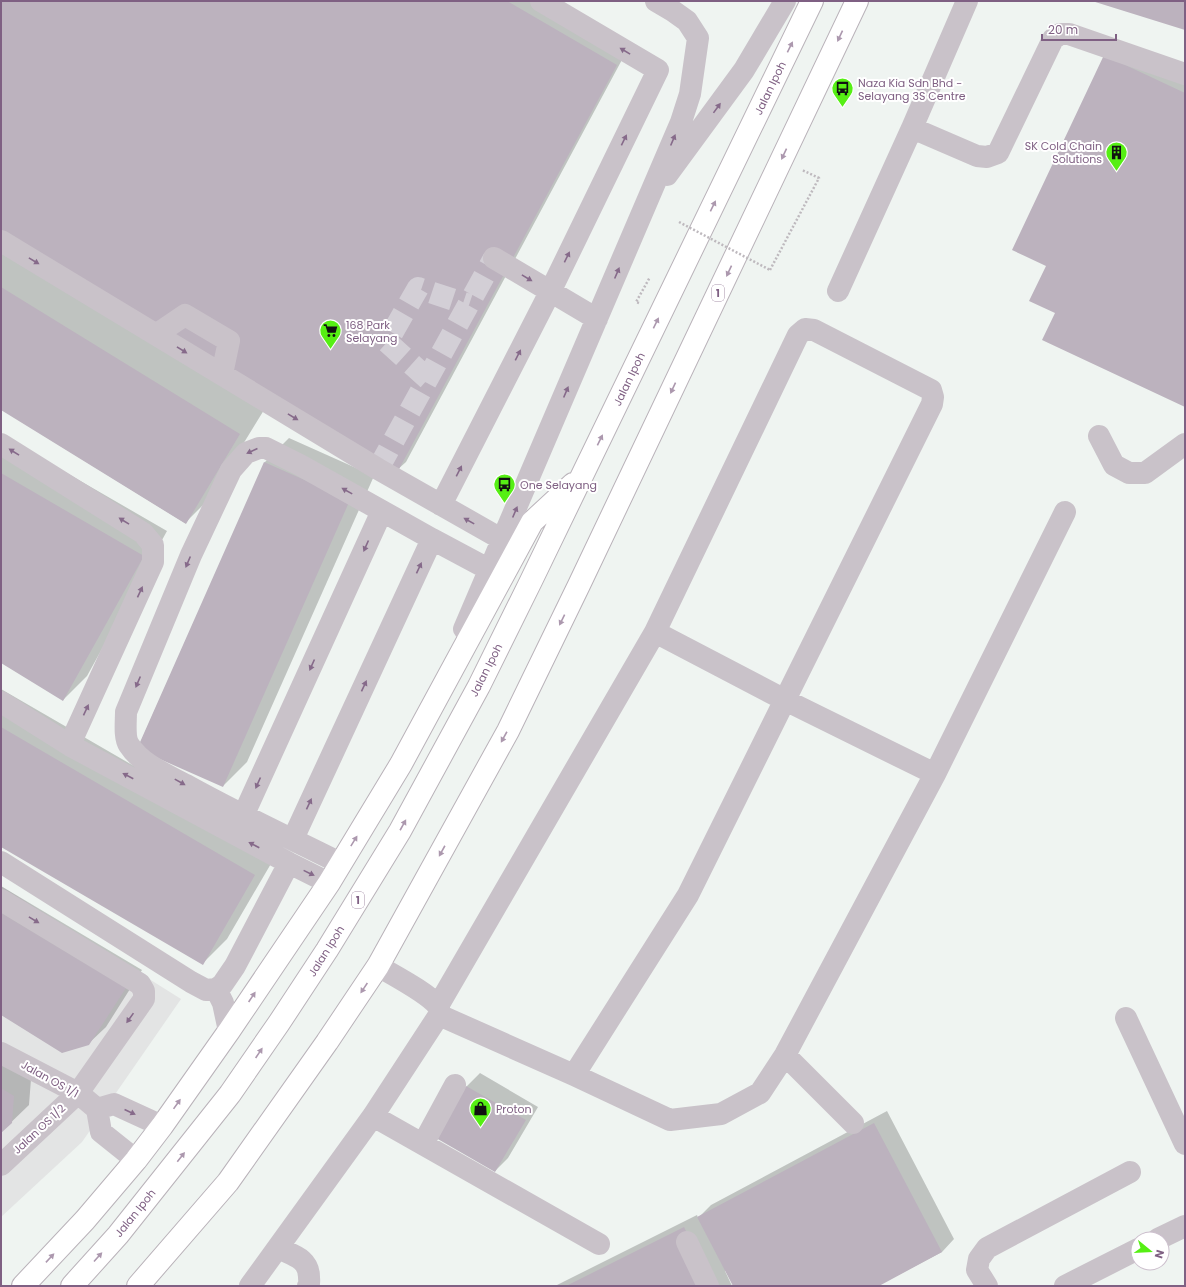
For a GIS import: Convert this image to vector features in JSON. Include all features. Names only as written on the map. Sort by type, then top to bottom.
[{"type":"highway","name":"Jalan Ipoh","points":[[72,1286],[118,1235],[230,1094],[327,950],[400,831],[478,686],[531,581],[812,1]]},
{"type":"highway","name":"1","points":[[138,1286],[228,1182],[327,1042],[378,966],[508,731],[857,1]]},
{"type":"highway","points":[[23,1286],[85,1220],[136,1160],[162,1126],[229,1031],[328,882],[401,764],[532,522],[583,475]]},
{"type":"street","points":[[441,505],[550,292],[658,70],[541,1]]},
{"type":"street","points":[[428,715],[681,122],[690,94],[698,38],[687,21],[656,1]]},
{"type":"street","points":[[644,207],[744,70],[785,1]]},
{"type":"street","points":[[838,290],[912,128],[967,1]]},
{"type":"street","points":[[912,128],[977,156],[987,157],[998,153],[1053,39],[1060,34],[1069,34],[1185,74]]},
{"type":"street","points":[[1,241],[378,468],[503,540]]},
{"type":"street","points":[[494,258],[597,319]]},
{"type":"street","points":[[157,334],[185,315],[229,341],[222,374]]},
{"type":"street","points":[[250,1286],[373,1116],[439,1011],[655,632],[798,335],[805,329],[814,330],[931,390],[933,397],[932,404],[688,895],[574,1075]]},
{"type":"street","points":[[1100,436],[1114,465],[1129,473],[1145,473],[1185,444]]},
{"type":"street","points":[[1,444],[144,533],[153,545],[154,562],[74,733],[71,746]]},
{"type":"street","points":[[340,863],[243,816],[146,763],[128,744],[126,712],[191,556],[231,470],[246,453],[259,448],[266,448],[490,570]]},
{"type":"street","points":[[243,816],[382,511]]},
{"type":"street","points":[[378,966],[428,997],[439,1011],[670,1120],[721,1114],[760,1093],[785,1055],[935,774],[1065,512]]},
{"type":"street","points":[[293,840],[432,539]]},
{"type":"street","points":[[655,632],[785,700],[935,774]]},
{"type":"street","points":[[1,702],[71,746],[289,863],[328,882]]},
{"type":"street","points":[[1,862],[206,990],[216,989],[222,985],[235,966],[289,863]]},
{"type":"street","name":"Jalan OS 1/2","points":[[1,900],[140,984],[144,991],[144,999],[78,1093],[1,1164]]},
{"type":"street","points":[[216,989],[223,1003],[229,1031]]},
{"type":"street","points":[[1126,1018],[1185,1144]]},
{"type":"street","name":"Jalan OS 1/1","points":[[1,1053],[78,1093],[97,1109]]},
{"type":"street","points":[[785,1055],[853,1123]]},
{"type":"street","points":[[423,1144],[454,1085]]},
{"type":"street","points":[[136,1160],[101,1132],[97,1109],[114,1104],[162,1126]]},
{"type":"street","points":[[373,1116],[599,1244]]},
{"type":"street","points":[[986,1286],[976,1270],[979,1259],[987,1248],[1130,1172]]},
{"type":"street","points":[[1170,1233],[1185,1226]]},
{"type":"street","points":[[687,1242],[708,1286]]},
{"type":"street","points":[[278,1248],[304,1260],[309,1271],[310,1284],[308,1286]]},
{"type":"street","points":[[1065,1286],[1130,1253]]},
{"type":"path","points":[[679,222],[770,270],[819,178],[781,160]]},
{"type":"shaded area","points":[[1,886],[181,999],[82,1142],[1,1217]]},
{"type":"building","name":"168 Park Selayang","points":[[1,1],[507,1],[617,65],[398,471],[1,230]]},
{"type":"building","points":[[1092,1],[1185,1],[1185,30]]},
{"type":"building","name":"SK Cold Chain Solutions","points":[[1104,55],[1185,93],[1185,407],[1042,340],[1055,313],[1029,301],[1046,266],[1012,250]]},
{"type":"building","points":[[1,287],[240,434],[186,524],[1,410]]},
{"type":"building","points":[[264,462],[350,500],[223,787],[137,749]]},
{"type":"building","points":[[1,473],[144,556],[63,701],[1,663]]},
{"type":"building","points":[[1,727],[255,875],[203,965],[1,847]]},
{"type":"building","points":[[1,913],[126,988],[89,1045],[62,1053],[1,1015]]},
{"type":"building","name":"Proton","points":[[466,1086],[526,1120],[495,1172],[436,1138]]},
{"type":"building","points":[[1,1088],[14,1096],[12,1123],[1,1133]]},
{"type":"building","points":[[874,1123],[942,1252],[879,1286],[733,1286],[697,1217]]},
{"type":"building","points":[[684,1227],[713,1286],[566,1286]]},
{"type":"tunnel","points":[[378,469],[494,258]]},
{"type":"tunnel","points":[[428,379],[387,342],[418,288],[469,305]]},
{"type":"place","name":"Naza Kia Sdn Bhd - Selayang 3S Centre","points":[[843,108]]},
{"type":"place","name":"SK Cold Chain Solutions","points":[[1117,172]]},
{"type":"place","name":"168 Park Selayang","points":[[331,350]]},
{"type":"place","name":"One Selayang","points":[[505,504]]},
{"type":"place","name":"Proton","points":[[481,1128]]}]
